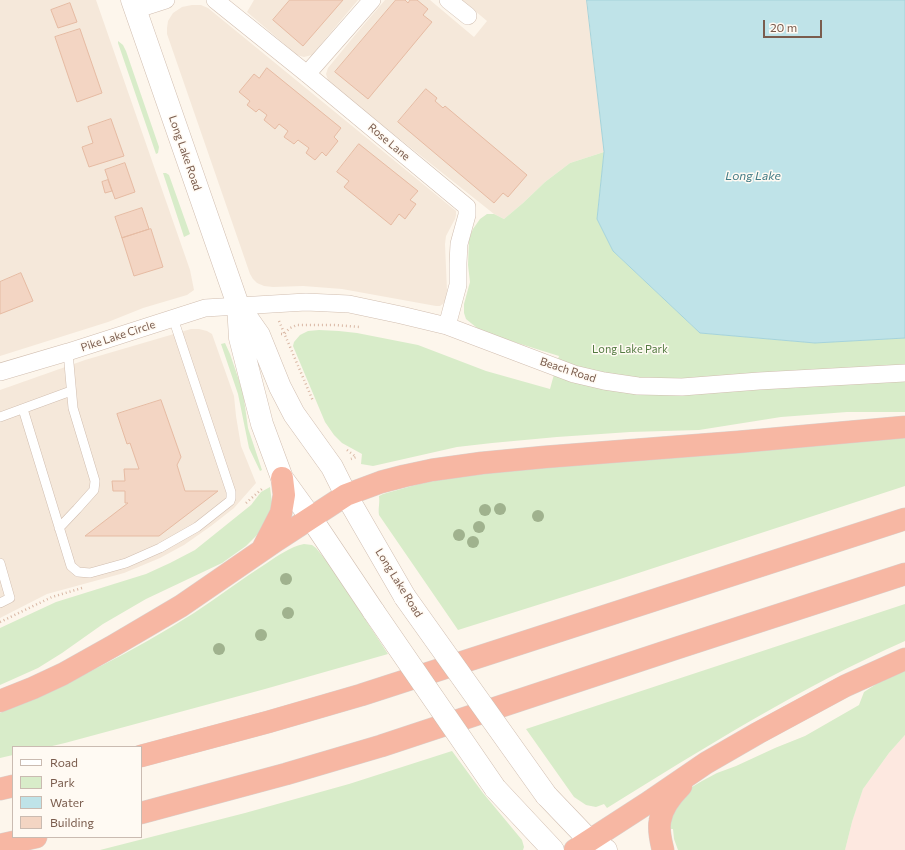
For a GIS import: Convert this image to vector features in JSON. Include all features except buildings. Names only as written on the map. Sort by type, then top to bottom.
[{"type":"highway","points":[[0,701],[63,674],[113,646],[181,606],[346,496],[381,482],[432,470],[482,463],[905,427]]},
{"type":"highway","points":[[262,551],[281,513],[284,496],[282,478]]},
{"type":"highway","points":[[142,756],[361,695],[905,519]]},
{"type":"highway","points":[[142,813],[256,783],[381,746],[905,574]]},
{"type":"highway","points":[[590,847],[706,763],[845,686],[905,659]]},
{"type":"highway","points":[[663,850],[660,821],[665,808],[674,793],[706,763]]},
{"type":"highway","points":[[0,789],[12,786]]},
{"type":"highway","points":[[0,845],[32,838]]},
{"type":"street","points":[[134,5],[166,0]]},
{"type":"street","name":"Rose Lane","points":[[216,0],[467,206],[467,215],[459,244],[458,285],[447,326]]},
{"type":"street","points":[[307,74],[372,0]]},
{"type":"street","points":[[448,0],[468,16]]},
{"type":"street","name":"Long Lake Road","points":[[134,5],[238,305],[240,338],[262,424],[282,478],[311,518],[495,788],[553,850]]},
{"type":"street","name":"Beach Road","points":[[238,305],[306,302],[349,304],[447,326],[574,374],[604,381],[638,386],[682,387],[905,373]]},
{"type":"street","name":"Long Lake Road","points":[[238,305],[260,335],[280,387],[294,414],[332,467],[346,496],[405,597],[546,795],[590,847]]},
{"type":"street","name":"Pike Lake Circle","points":[[0,372],[205,308],[238,305]]},
{"type":"lane","points":[[23,409],[71,566],[78,572],[90,573],[126,563],[160,548],[197,527],[230,501],[231,492],[173,318]]},
{"type":"lane","points":[[59,528],[94,490],[95,481],[73,408],[68,352]]},
{"type":"lane","points":[[0,417],[71,391]]},
{"type":"lane","points":[[0,563],[10,598],[0,603]]},
{"type":"shaded area","points":[[0,0],[96,0],[190,270],[194,290],[187,295],[143,308],[108,322],[0,356]]},
{"type":"shaded area","points":[[254,0],[358,0],[312,55],[304,57],[297,55],[247,12]]},
{"type":"shaded area","points":[[385,0],[430,0],[474,37],[487,21],[462,0],[587,0],[604,152],[570,163],[545,182],[504,219],[494,214],[333,86],[328,80],[326,74],[328,68]]},
{"type":"shaded area","points":[[201,5],[208,8],[456,211],[455,219],[446,236],[447,291],[444,303],[440,306],[436,306],[342,289],[303,286],[264,286],[257,283],[253,279],[167,34],[168,21],[173,13],[182,7]]},
{"type":"shaded area","points":[[191,329],[199,329],[212,334],[234,396],[241,446],[256,483],[234,508],[211,526],[184,545],[160,558],[124,573],[47,594],[0,618],[0,390],[85,360]]},
{"type":"shaded area","points":[[905,735],[905,850],[845,850],[852,822],[863,789],[889,753]]},
{"type":"green space","points":[[118,41],[123,45],[126,51],[159,147],[158,153],[156,154],[118,43]]},
{"type":"green space","name":"Long Lake Park","points":[[604,152],[597,219],[613,251],[700,333],[815,343],[905,338],[905,412],[847,412],[781,417],[699,430],[630,432],[492,443],[457,447],[373,466],[361,464],[362,454],[342,443],[325,422],[293,346],[294,342],[300,335],[308,331],[319,330],[357,333],[418,345],[486,371],[550,389],[559,356],[482,332],[466,319],[464,304],[470,282],[468,265],[469,238],[480,219],[487,214],[494,214],[504,219],[545,182],[570,163]]},
{"type":"green space","points":[[163,173],[169,175],[190,234],[184,237]]},
{"type":"green space","points":[[225,343],[243,392],[248,428],[262,470],[260,471],[249,448],[238,394],[221,344]]},
{"type":"green space","points":[[905,435],[905,486],[458,630],[379,515],[379,496],[383,494],[419,484],[473,473]]},
{"type":"green space","points":[[270,487],[272,503],[271,513],[260,532],[246,546],[222,563],[146,599],[103,624],[38,668],[0,685],[0,628],[56,602],[146,574],[195,550],[251,505],[261,492]]},
{"type":"green space","points":[[304,544],[312,545],[316,548],[329,564],[388,654],[65,743],[52,746],[12,746],[12,755],[0,758],[0,713],[75,679],[147,641],[194,613],[248,575],[280,554]]},
{"type":"green space","points":[[905,604],[905,641],[828,678],[753,719],[607,808],[604,804],[596,807],[586,805],[574,797],[526,729]]},
{"type":"green space","points":[[905,670],[905,735],[889,753],[863,789],[852,822],[845,850],[678,850],[674,839],[673,829],[664,829],[687,790],[717,773],[805,736],[859,705],[864,692],[881,681]]},
{"type":"green space","points":[[452,751],[483,793],[522,840],[524,847],[523,850],[100,850],[245,813],[349,784]]},
{"type":"water","name":"Long Lake","points":[[587,0],[905,0],[905,338],[815,343],[700,333],[613,251],[597,219],[604,152]]}]
